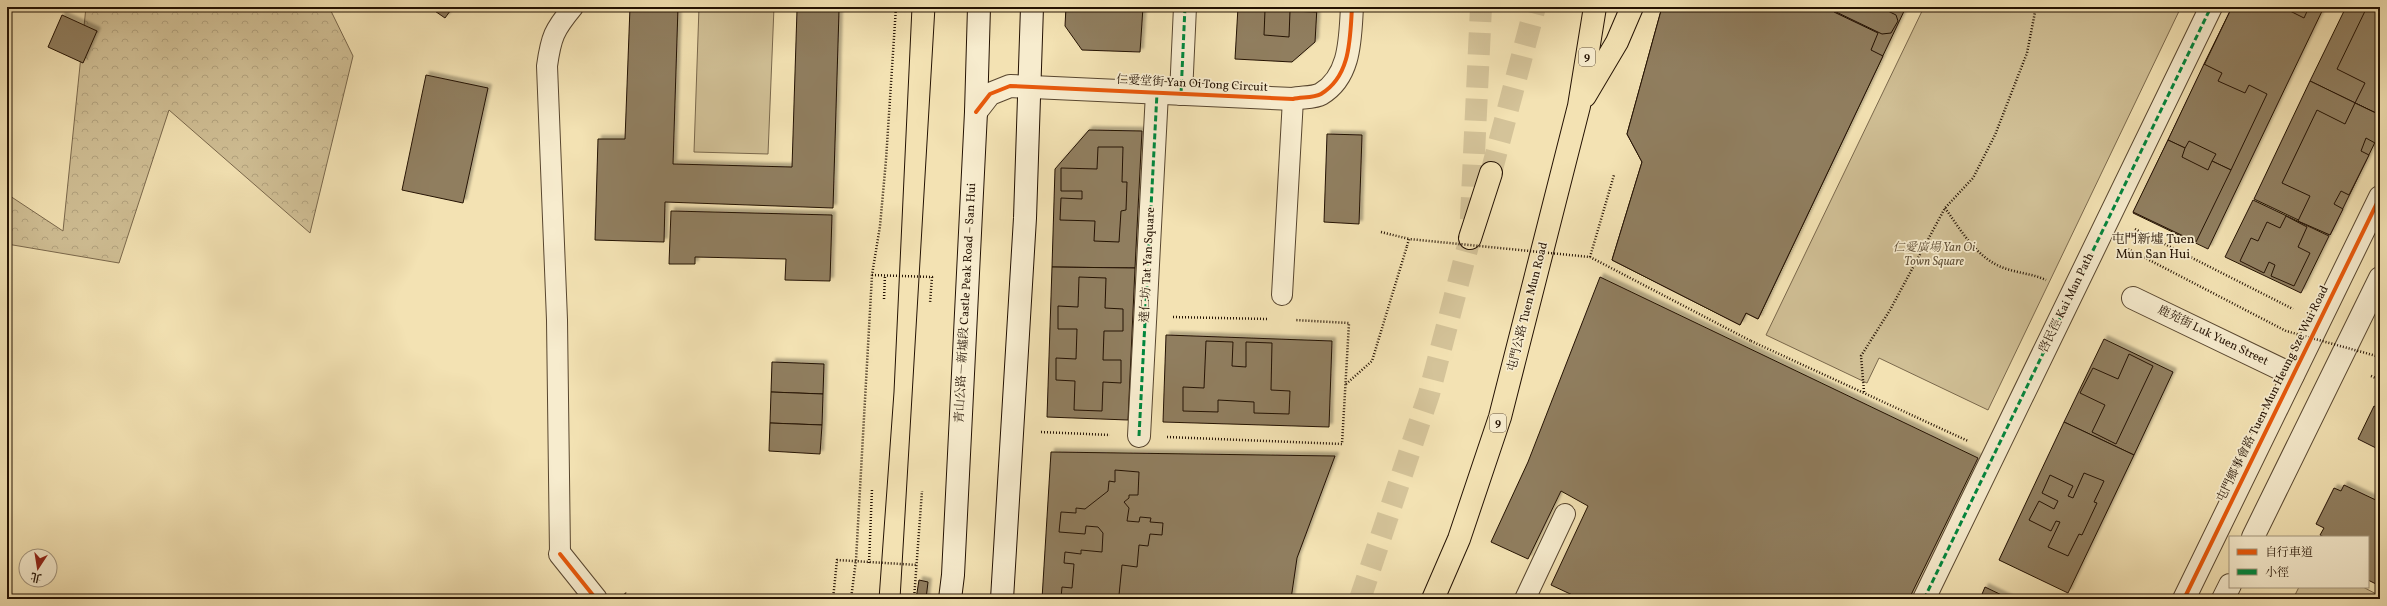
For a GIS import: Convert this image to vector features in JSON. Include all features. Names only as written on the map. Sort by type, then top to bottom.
[{"type":"highway","name":"屯門公路 Tuen Mun Road","points":[[1433,599],[1459,539],[1500,417],[1579,106],[1595,7]]},
{"type":"highway","points":[[1579,106],[1618,42],[1632,7]]},
{"type":"highway","points":[[1470,238],[1491,173]]},
{"type":"street","name":"青山公路－新墟段 Castle Peak Road – San Hui","points":[[950,599],[953,575],[976,112],[979,7]]},
{"type":"street","points":[[1002,599],[1025,226],[1032,7]]},
{"type":"street","points":[[1181,94],[1185,7]]},
{"type":"street","name":"仁愛堂街 Yan Oi Tong Circuit","points":[[976,112],[990,94],[1010,86],[1293,99],[1320,94],[1339,77],[1349,49],[1352,7]]},
{"type":"street","name":"啓民徑 Kai Man Path","points":[[1924,599],[2211,7]]},
{"type":"street","name":"達仁坊 Tat Yan Square","points":[[1139,436],[1157,93]]},
{"type":"street","name":"屯門鄉事會路 Tuen Mun Heung Sze Wui Road","points":[[2184,599],[2380,197]]},
{"type":"street","points":[[2253,536],[2380,278]]},
{"type":"street","name":"鹿苑街 Luk Yuen Street","points":[[2133,298],[2293,375]]},
{"type":"street","points":[[560,554],[596,599]]},
{"type":"street","points":[[2223,599],[2229,587]]},
{"type":"lane","points":[[560,554],[557,320],[547,66],[550,45],[556,27],[573,7]]},
{"type":"lane","points":[[1282,296],[1293,99]]},
{"type":"lane","points":[[1525,599],[1565,514]]},
{"type":"path","points":[[851,599],[856,560],[872,275],[880,226],[886,167],[896,7]]},
{"type":"path","points":[[1864,392],[1861,356],[1890,310],[1945,208],[1973,178],[1995,135],[2027,53],[2036,7]]},
{"type":"path","points":[[1590,257],[1614,175]]},
{"type":"path","points":[[1945,208],[1976,251],[1999,266],[2037,276],[2072,293]]},
{"type":"path","points":[[2109,216],[2301,313]]},
{"type":"path","points":[[1382,232],[1409,239],[1590,257],[1751,341],[1864,392],[1994,454]]},
{"type":"path","points":[[1346,384],[1372,361],[1409,239]]},
{"type":"path","points":[[2128,249],[2286,331],[2380,357]]},
{"type":"path","points":[[872,275],[932,277],[930,302]]},
{"type":"path","points":[[884,299],[885,275]]},
{"type":"path","points":[[1145,317],[1273,320]]},
{"type":"path","points":[[1036,432],[1342,444],[1349,323],[1288,320]]},
{"type":"path","points":[[2371,376],[2380,380]]},
{"type":"path","points":[[869,563],[872,489]]},
{"type":"path","points":[[914,599],[922,491]]},
{"type":"path","points":[[833,599],[837,560],[917,565]]},
{"type":"green space","points":[[86,7],[329,7],[353,56],[310,233],[169,110],[119,263],[7,244],[7,194],[63,231]]},
{"type":"green space","points":[[699,7],[774,7],[768,154],[694,152]]},
{"type":"green space","name":"仁愛廣場 Yan Oi Town Square","points":[[1924,7],[2181,7],[1988,410],[1879,358],[1867,383],[1766,335]]},
{"type":"green space","points":[[2298,588],[2365,588],[2380,596],[2380,599],[2293,599]]},
{"type":"building","points":[[429,7],[453,7],[445,18]]},
{"type":"building","points":[[630,7],[678,7],[673,164],[792,167],[797,10],[839,11],[833,208],[665,202],[664,242],[595,240],[598,139],[625,139]]},
{"type":"building","points":[[1066,7],[1135,7],[1134,22],[1114,21],[1114,29],[1133,29],[1132,51],[1085,49],[1086,19],[1066,18]]},
{"type":"building","points":[[1066,7],[1143,7],[1140,52],[1082,50],[1065,26]]},
{"type":"building","points":[[1238,7],[1317,7],[1315,42],[1292,62],[1235,59]]},
{"type":"building","points":[[1239,7],[1316,7],[1316,12],[1290,11],[1289,37],[1264,35],[1265,10],[1239,9]]},
{"type":"building","points":[[1662,7],[1906,7],[1758,319],[1746,313],[1740,325],[1612,260],[1642,162],[1627,134]]},
{"type":"building","points":[[1662,7],[1836,7],[1834,12],[1878,33],[1871,50],[1883,56],[1758,319],[1746,313],[1740,325],[1612,260],[1642,162],[1627,134]]},
{"type":"building","points":[[1831,7],[1885,7],[1884,9],[1896,15],[1898,21],[1891,33],[1882,34],[1832,10]]},
{"type":"building","points":[[2232,7],[2262,7],[2282,17],[2286,9],[2304,18],[2267,94],[2249,85],[2253,77],[2226,64],[2222,73],[2204,64]]},
{"type":"building","points":[[2232,7],[2324,7],[2208,249],[2133,213]]},
{"type":"building","points":[[2287,7],[2309,7],[2304,18],[2286,9]]},
{"type":"building","points":[[2346,7],[2380,7],[2380,115],[2310,81]]},
{"type":"building","points":[[2367,7],[2380,7],[2380,115],[2355,103],[2365,83],[2337,69]]},
{"type":"building","points":[[62,15],[97,31],[83,63],[48,47]]},
{"type":"building","points":[[2204,64],[2222,73],[2218,81],[2245,93],[2249,85],[2267,94],[2231,170],[2212,161],[2216,154],[2189,141],[2185,148],[2168,140]]},
{"type":"building","points":[[426,75],[488,88],[463,203],[402,190]]},
{"type":"building","points":[[2310,81],[2380,115],[2380,132],[2330,235],[2254,199]]},
{"type":"building","points":[[2355,103],[2380,115],[2380,132],[2375,143],[2366,138],[2361,151],[2369,155],[2349,195],[2341,191],[2334,204],[2343,209],[2330,235],[2298,221],[2310,196],[2282,183],[2317,110],[2345,124]]},
{"type":"building","points":[[1089,130],[1142,131],[1135,268],[1052,267],[1055,169]]},
{"type":"building","points":[[1327,134],[1362,135],[1359,224],[1324,222]]},
{"type":"building","points":[[2168,140],[2185,148],[2182,157],[2208,170],[2212,161],[2231,170],[2196,242],[2133,212]]},
{"type":"building","points":[[1098,147],[1123,147],[1122,182],[1127,182],[1126,210],[1121,211],[1119,242],[1094,241],[1095,221],[1060,220],[1061,198],[1082,199],[1082,191],[1061,191],[1061,168],[1097,169]]},
{"type":"building","points":[[2253,200],[2329,236],[2301,293],[2225,257]]},
{"type":"building","points":[[671,211],[832,215],[830,281],[785,280],[786,259],[695,257],[695,264],[669,264]]},
{"type":"building","points":[[2286,216],[2307,227],[2298,247],[2310,253],[2294,286],[2271,276],[2275,265],[2269,262],[2264,273],[2240,261],[2251,238],[2258,241],[2267,222],[2280,228]]},
{"type":"building","points":[[1052,267],[1135,268],[1128,420],[1047,417]]},
{"type":"building","points":[[1079,277],[1106,278],[1105,308],[1123,309],[1123,331],[1104,331],[1103,360],[1121,360],[1121,383],[1103,382],[1102,411],[1074,410],[1075,381],[1056,380],[1056,358],[1076,359],[1077,329],[1058,329],[1058,306],[1078,307]]},
{"type":"building","points":[[1600,277],[1978,458],[1909,599],[1581,599],[1551,585],[1588,506],[1561,491],[1528,559],[1491,542],[1528,462]]},
{"type":"building","points":[[1166,335],[1332,341],[1329,427],[1163,422]]},
{"type":"building","points":[[2104,339],[2173,372],[2134,455],[2064,422]]},
{"type":"building","points":[[1206,341],[1233,342],[1232,366],[1246,367],[1246,342],[1272,343],[1271,390],[1290,391],[1289,414],[1254,413],[1254,402],[1218,400],[1218,412],[1183,411],[1183,387],[1204,388]]},
{"type":"building","points":[[2129,354],[2153,366],[2116,444],[2092,432],[2105,405],[2080,393],[2093,368],[2118,379]]},
{"type":"building","points":[[772,362],[824,364],[823,394],[771,392]]},
{"type":"building","points":[[771,392],[823,394],[822,425],[770,423]]},
{"type":"building","points":[[2374,406],[2380,409],[2380,450],[2358,439]]},
{"type":"building","points":[[2064,422],[2134,455],[2068,593],[1999,560]]},
{"type":"building","points":[[770,423],[822,425],[820,454],[769,451]]},
{"type":"building","points":[[1051,452],[1335,456],[1297,558],[1291,599],[1042,599]]},
{"type":"building","points":[[1115,470],[1139,472],[1138,495],[1129,495],[1129,498],[1124,502],[1129,508],[1127,521],[1139,522],[1140,517],[1151,518],[1150,522],[1163,523],[1162,535],[1150,534],[1148,546],[1139,545],[1137,567],[1122,565],[1119,595],[1134,596],[1134,599],[1061,598],[1062,587],[1072,588],[1074,564],[1064,563],[1065,552],[1081,554],[1081,550],[1102,552],[1103,533],[1098,527],[1086,526],[1085,534],[1059,532],[1061,512],[1076,513],[1076,508],[1085,509],[1108,491],[1109,481],[1115,482]]},
{"type":"building","points":[[2084,473],[2104,481],[2094,502],[2097,503],[2082,535],[2079,534],[2068,556],[2048,547],[2060,522],[2056,521],[2051,531],[2029,520],[2039,501],[2054,509],[2058,501],[2042,493],[2050,475],[2073,486],[2068,496],[2073,498]]},
{"type":"building","points":[[2344,485],[2380,502],[2380,586],[2369,580],[2369,536],[2320,535],[2324,528],[2316,524],[2334,488],[2341,491]]},
{"type":"building","points":[[919,580],[928,582],[926,599],[916,599]]},
{"type":"building","points":[[1985,587],[2010,599],[1980,599]]},
{"type":"tunnel","points":[[1360,599],[1429,394],[1470,238],[1481,7]]},
{"type":"tunnel","points":[[1491,173],[1535,7]]},
{"type":"tram line","points":[[879,599],[894,392],[912,7]]},
{"type":"tram line","points":[[900,599],[935,7]]},
{"type":"marked path","points":[[1181,94],[1185,7]]},
{"type":"marked path","points":[[1924,599],[2211,7]]},
{"type":"marked path","points":[[1139,436],[1157,93]]},
{"type":"cycle path","points":[[976,112],[990,94],[1010,86],[1293,99],[1311,97],[1321,94],[1331,86],[1343,67],[1347,55],[1351,31],[1352,7]]},
{"type":"cycle path","points":[[2184,599],[2380,197]]},
{"type":"cycle path","points":[[560,554],[596,599]]},
{"type":"district","name":"屯門新墟 Tuen Mun San Hui","points":[[2153,248]]}]
